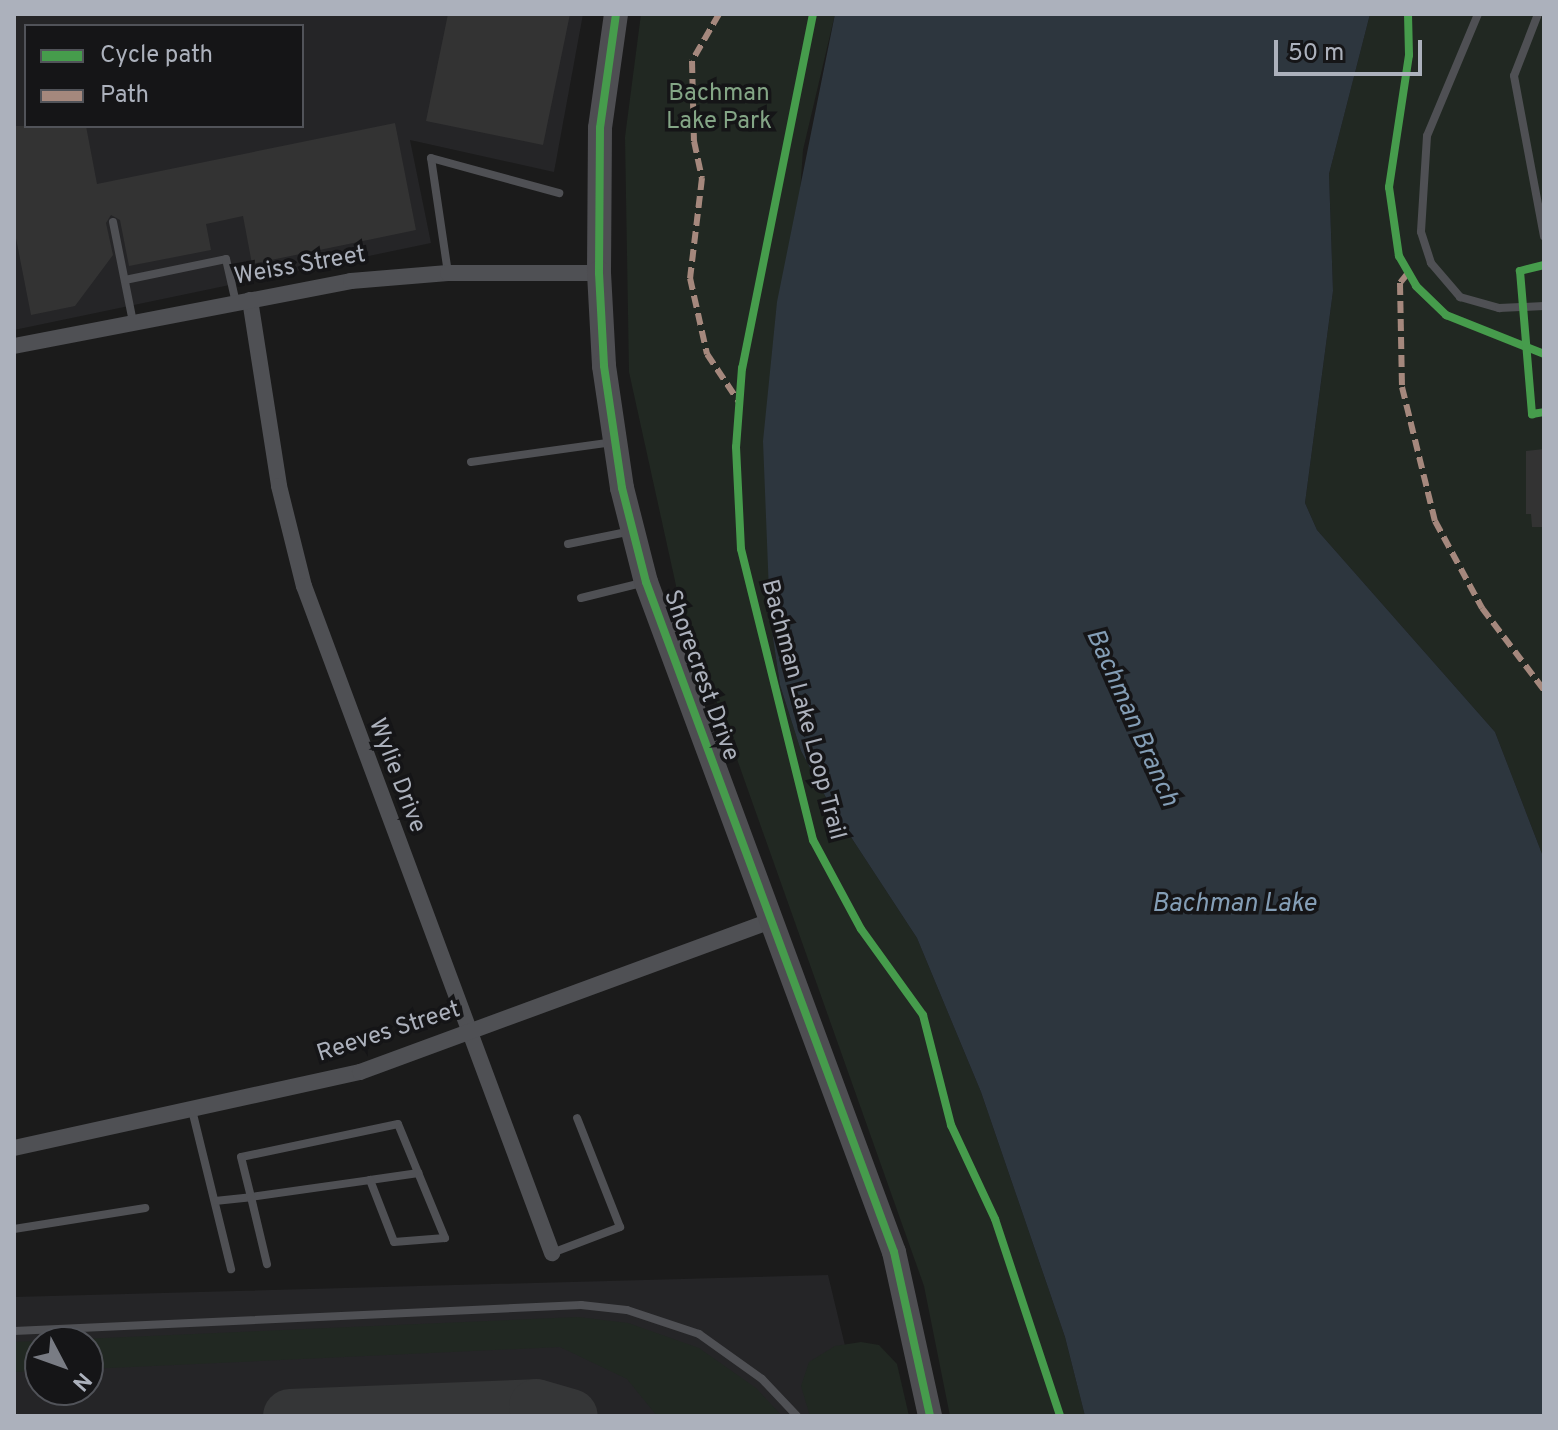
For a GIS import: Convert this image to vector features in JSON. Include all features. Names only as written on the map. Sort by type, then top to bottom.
[{"type":"street","name":"Shorecrest Drive","points":[[616,14],[600,128],[599,273],[614,442],[633,531],[646,582],[767,922],[894,1252],[930,1416]]},
{"type":"street","name":"Weiss Street","points":[[14,346],[351,281],[448,273],[599,273]]},
{"type":"street","name":"Wylie Drive","points":[[243,301],[279,486],[304,586],[552,1253]]},
{"type":"street","name":"Reeves Street","points":[[14,1148],[360,1072],[767,922]]},
{"type":"lane","points":[[1478,14],[1427,136],[1421,232],[1431,263],[1460,297],[1499,308],[1544,306]]},
{"type":"lane","points":[[1538,14],[1514,76],[1544,236]]},
{"type":"lane","points":[[448,273],[431,158],[559,193]]},
{"type":"lane","points":[[113,222],[133,322]]},
{"type":"lane","points":[[125,280],[226,259],[243,301]]},
{"type":"lane","points":[[471,462],[614,442]]},
{"type":"lane","points":[[568,544],[633,531]]},
{"type":"lane","points":[[581,598],[646,582]]},
{"type":"lane","points":[[192,1110],[231,1269]]},
{"type":"lane","points":[[552,1253],[620,1227],[577,1118]]},
{"type":"lane","points":[[267,1264],[241,1157],[398,1124],[445,1238],[394,1242],[370,1180]]},
{"type":"lane","points":[[215,1201],[418,1173]]},
{"type":"lane","points":[[14,1226],[145,1208]]},
{"type":"lane","points":[[14,1331],[596,1307],[699,1334],[762,1379],[797,1416]]},
{"type":"shaded area","points":[[14,14],[583,14],[554,172],[410,140],[431,243],[14,330]]},
{"type":"shaded area","points":[[828,1275],[852,1375],[898,1416],[14,1416],[14,1297]]},
{"type":"green space","name":"Bachman Lake Park","points":[[641,14],[835,14],[803,150],[770,618],[780,685],[801,751],[830,805],[917,938],[981,1092],[1065,1337],[1085,1416],[950,1416],[924,1286],[677,590],[629,372],[625,137]]},
{"type":"green space","points":[[1370,14],[1544,14],[1544,859],[1495,732],[1317,530],[1305,503],[1333,291],[1329,174]]},
{"type":"green space","points":[[578,1317],[628,1323],[699,1348],[756,1388],[782,1416],[657,1416],[627,1379],[560,1347],[104,1368],[104,1338]]},
{"type":"green space","points":[[14,1342],[24,1342],[24,1372],[14,1372]]},
{"type":"green space","points":[[861,1342],[879,1345],[897,1364],[909,1416],[810,1416],[801,1386],[809,1362],[835,1346]]},
{"type":"water","name":"Bachman Lake","points":[[835,14],[1370,14],[1329,174],[1333,291],[1305,503],[1317,530],[1495,732],[1544,859],[1544,1416],[1085,1416],[1065,1337],[981,1092],[917,938],[830,805],[801,751],[780,685],[770,618],[763,441],[777,302]]},
{"type":"building","points":[[448,14],[570,14],[543,145],[426,121]]},
{"type":"building","points":[[395,123],[416,230],[252,264],[243,216],[206,224],[211,250],[129,266],[120,220],[111,215],[106,223],[113,255],[75,306],[31,315],[14,228],[14,126],[86,128],[97,184]]},
{"type":"building","points":[[1544,449],[1544,527],[1532,527],[1531,514],[1526,514],[1526,451]]},
{"type":"taxiway","points":[[290,1416],[536,1406],[571,1416]]},
{"type":"marked path","points":[[719,14],[692,61],[694,141],[702,178],[690,278],[707,354],[739,402]]},
{"type":"marked path","points":[[1408,273],[1400,283],[1402,387],[1435,521],[1482,608],[1544,690]]},
{"type":"cycle path","points":[[616,14],[600,128],[599,273],[604,366],[622,488],[646,582],[894,1252],[930,1416]]},
{"type":"cycle path","name":"Bachman Lake Loop Trail","points":[[813,14],[742,368],[736,447],[741,549],[813,840],[861,929],[923,1015],[951,1125],[995,1219],[1060,1416]]},
{"type":"cycle path","points":[[1408,14],[1409,55],[1389,187],[1399,256],[1416,286],[1446,315],[1544,354]]},
{"type":"cycle path","points":[[1544,265],[1520,271],[1532,414],[1544,412]]},
{"type":"water label","name":"Bachman Branch","points":[[1131,718]]}]
